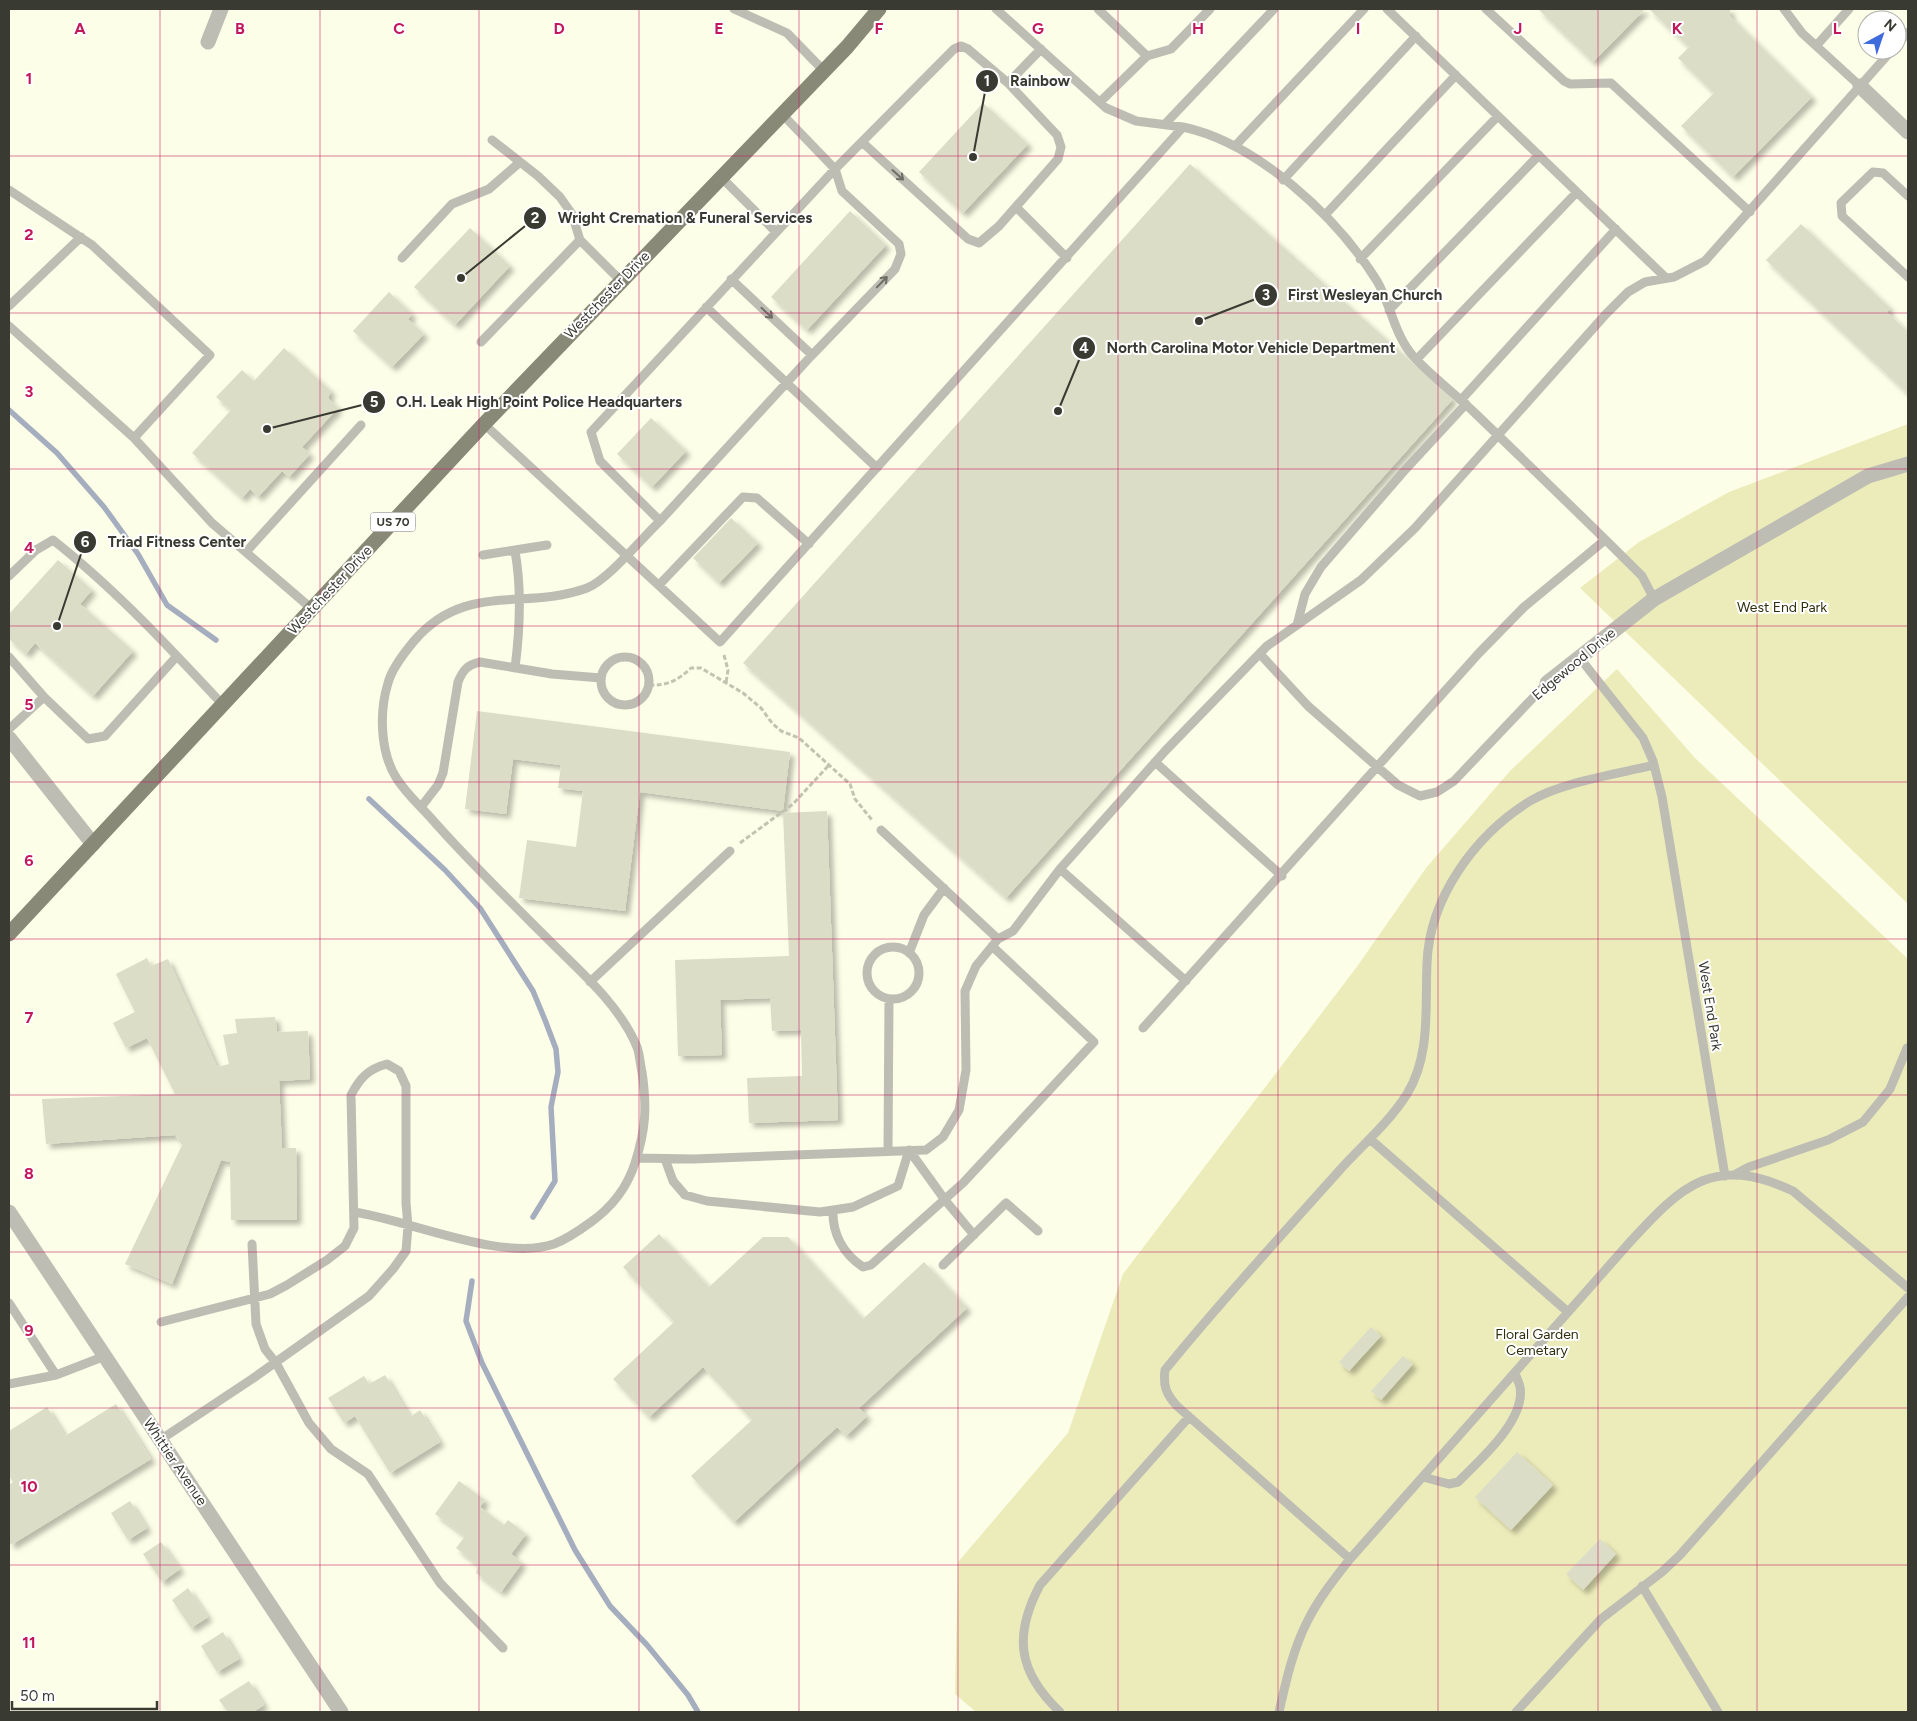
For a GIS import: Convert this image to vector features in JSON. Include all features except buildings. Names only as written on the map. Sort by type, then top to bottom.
[{"type":"main road","name":"Westchester Drive","points":[[9,934],[484,424],[824,71],[879,9]]},
{"type":"street","points":[[208,42],[221,9]]},
{"type":"street","points":[[1860,86],[1908,132]]},
{"type":"street","name":"Edgewood Drive","points":[[1548,683],[1654,600],[1868,476],[1908,464]]},
{"type":"street","points":[[9,738],[93,844]]},
{"type":"street","name":"Whittier Avenue","points":[[9,1212],[341,1712]]},
{"type":"lane","points":[[734,9],[787,34],[824,71]]},
{"type":"lane","points":[[996,9],[1106,108],[1136,121],[1208,132],[1236,145],[1283,180],[1324,215],[1377,282],[1398,333],[1417,360],[1498,435],[1642,576],[1654,600]]},
{"type":"lane","points":[[1098,9],[1147,56]]},
{"type":"lane","points":[[1100,102],[1147,56],[1171,49],[1210,9]]},
{"type":"lane","points":[[1165,124],[1274,9]]},
{"type":"lane","points":[[1236,145],[1364,9]]},
{"type":"lane","points":[[1387,9],[1666,278]]},
{"type":"lane","points":[[1486,9],[1564,81],[1570,84],[1611,83],[1750,212]]},
{"type":"lane","points":[[1784,9],[1802,33],[1860,86]]},
{"type":"lane","points":[[1816,46],[1849,9]]},
{"type":"lane","points":[[1283,180],[1416,36]]},
{"type":"lane","points":[[660,521],[600,462],[591,432],[835,169],[862,142],[954,50],[960,46],[968,49],[1008,83],[1057,135],[1061,147],[1058,159],[999,226],[979,243],[968,239],[862,142]]},
{"type":"lane","points":[[1008,83],[1041,49]]},
{"type":"lane","points":[[637,1158],[926,1150],[943,1137],[959,1110],[966,1070],[965,991],[976,966],[998,939],[1013,931],[1060,869],[1155,762],[1260,654],[1297,624],[1361,580],[1415,528],[1628,292],[1645,282],[1666,278],[1705,261],[1883,60]]},
{"type":"lane","points":[[1324,215],[1456,75]]},
{"type":"lane","points":[[354,1212],[381,1216],[408,1226],[494,1246],[528,1249],[554,1244],[578,1231],[604,1213],[629,1183],[644,1135],[646,1097],[638,1049],[620,1018],[590,982],[460,851],[396,778],[387,752],[382,723],[388,681],[404,654],[426,628],[445,614],[480,603],[519,598],[550,598],[588,588],[598,582],[660,521],[812,355],[895,269],[901,254],[899,244],[842,191],[835,169],[782,114]]},
{"type":"lane","points":[[1360,259],[1498,116]]},
{"type":"lane","points":[[484,424],[720,642],[1183,127]]},
{"type":"lane","points":[[492,140],[560,197],[572,214],[580,240],[620,282]]},
{"type":"lane","points":[[1389,310],[1539,155]]},
{"type":"lane","points":[[402,258],[452,204],[489,189],[520,162]]},
{"type":"lane","points":[[1908,196],[1883,173],[1873,172],[1841,203],[1842,216],[1908,277]]},
{"type":"lane","points":[[721,177],[776,232]]},
{"type":"lane","points":[[9,190],[92,245],[210,355],[134,438]]},
{"type":"lane","points":[[1417,360],[1577,192]]},
{"type":"lane","points":[[1016,207],[1067,258]]},
{"type":"lane","points":[[1297,624],[1305,594],[1321,567],[1463,402],[1616,230]]},
{"type":"lane","points":[[9,306],[81,237]]},
{"type":"lane","points":[[481,342],[580,240]]},
{"type":"lane","points":[[732,279],[812,355]]},
{"type":"lane","points":[[706,307],[877,468]]},
{"type":"lane","points":[[9,326],[134,438],[212,523],[312,609]]},
{"type":"lane","points":[[246,552],[361,425]]},
{"type":"lane","points":[[659,585],[743,497],[757,498],[809,544]]},
{"type":"lane","points":[[9,576],[36,550],[53,540],[91,570],[223,705]]},
{"type":"lane","points":[[1143,1028],[1282,876],[1454,681],[1524,607],[1605,540]]},
{"type":"lane","points":[[483,556],[547,545]]},
{"type":"lane","points":[[515,550],[519,573],[520,628],[515,668]]},
{"type":"lane","name":"Edgewood Drive","points":[[1260,654],[1308,706],[1398,785],[1420,796],[1438,792],[1454,780],[1548,683]]},
{"type":"lane","points":[[9,657],[44,697],[88,739],[105,736],[177,656]]},
{"type":"lane","points":[[629,657],[643,664],[650,678],[649,685],[642,699],[634,703],[618,704],[605,694],[601,678],[604,670],[614,659],[629,657]]},
{"type":"lane","name":"West End Park","points":[[1579,657],[1643,738],[1654,765],[1662,797],[1729,1176]]},
{"type":"lane","points":[[421,807],[438,785],[443,773],[458,682],[468,665],[480,662],[601,678]]},
{"type":"lane","points":[[9,729],[44,697]]},
{"type":"lane","points":[[1155,762],[1282,876]]},
{"type":"lane","points":[[1350,1559],[1189,1417],[1166,1394],[1165,1370],[1387,1121],[1408,1093],[1419,1066],[1426,1036],[1427,954],[1434,920],[1444,894],[1467,859],[1501,823],[1531,801],[1557,790],[1654,765]]},
{"type":"lane","points":[[881,830],[998,939]]},
{"type":"lane","points":[[590,982],[730,851]]},
{"type":"lane","points":[[1060,869],[1186,981]]},
{"type":"lane","points":[[909,953],[924,915],[944,888]]},
{"type":"lane","points":[[833,1210],[832,1221],[838,1241],[854,1261],[863,1267],[870,1265],[964,1183],[1094,1042],[992,946]]},
{"type":"lane","points":[[885,948],[902,949],[909,953],[918,967],[917,984],[906,996],[889,999],[874,991],[869,984],[867,967],[877,952],[885,948]]},
{"type":"lane","points":[[888,1151],[889,999]]},
{"type":"lane","points":[[1729,1176],[1749,1167],[1828,1140],[1863,1122],[1890,1089],[1907,1048]]},
{"type":"lane","points":[[160,1440],[276,1363],[369,1296],[406,1251],[408,1226],[406,1203],[406,1086],[399,1071],[387,1064],[375,1067],[360,1078],[351,1095],[354,1228],[345,1246],[327,1260],[287,1285],[254,1298],[161,1322]]},
{"type":"lane","points":[[1370,1139],[1568,1312]]},
{"type":"lane","points":[[909,1150],[944,1200],[974,1235]]},
{"type":"lane","points":[[665,1158],[672,1181],[685,1195],[707,1201],[820,1212],[853,1207],[898,1186],[909,1150]]},
{"type":"lane","points":[[1279,1712],[1289,1668],[1308,1620],[1326,1589],[1350,1559],[1568,1312],[1665,1204],[1683,1190],[1701,1181],[1729,1176],[1750,1176],[1772,1182],[1793,1191],[1908,1288]]},
{"type":"lane","points":[[942,1265],[1006,1203],[1038,1231]]},
{"type":"lane","points":[[252,1244],[256,1324],[265,1348],[276,1363],[309,1423],[331,1449],[368,1474],[440,1583],[503,1648]]},
{"type":"lane","points":[[1516,1712],[1601,1619],[1662,1572],[1706,1527],[1908,1297]]},
{"type":"lane","points":[[9,1303],[56,1375]]},
{"type":"lane","points":[[9,1384],[56,1375],[105,1356]]},
{"type":"lane","points":[[1423,1477],[1449,1484],[1458,1482],[1509,1427],[1516,1411],[1520,1389],[1515,1373]]},
{"type":"lane","points":[[1060,1712],[1048,1700],[1028,1667],[1023,1647],[1028,1608],[1040,1586],[1189,1417]]},
{"type":"lane","points":[[1642,1586],[1718,1712]]},
{"type":"path","points":[[720,642],[728,670],[726,683]]},
{"type":"path","points":[[649,685],[664,686],[679,679],[691,668],[701,668],[726,683],[761,708],[772,723],[781,731],[799,738],[850,784],[855,799],[881,830]]},
{"type":"path","points":[[730,851],[793,804],[829,765]]},
{"type":"green space","name":"West End Park","points":[[1908,424],[1908,904],[1580,588],[1639,542],[1729,492]]},
{"type":"green space","name":"Floral Garden Cemetary","points":[[1617,669],[1695,758],[1908,959],[1908,1712],[976,1712],[955,1694],[958,1562],[1068,1433],[1123,1274],[1356,968],[1426,868],[1510,771]]},
{"type":"waterway","points":[[9,410],[57,453],[104,507],[138,554],[167,605],[216,640]]},
{"type":"waterway","points":[[369,799],[445,870],[480,908],[533,991],[545,1020],[556,1049],[558,1072],[551,1107],[555,1181],[533,1217]]},
{"type":"waterway","points":[[472,1281],[466,1321],[482,1363],[575,1550],[610,1606],[647,1645],[688,1695],[698,1712]]},
{"type":"place","name":"Rainbow","points":[[973,157]]},
{"type":"place","name":"Wright Cremation & Funeral Services","points":[[461,278]]},
{"type":"place","name":"First Wesleyan Church","points":[[1199,321]]},
{"type":"place","name":"North Carolina Motor Vehicle Department","points":[[1058,411]]},
{"type":"place","name":"O.H. Leak High Point Police Headquarters","points":[[267,429]]},
{"type":"place","name":"Triad Fitness Center","points":[[57,626]]}]
